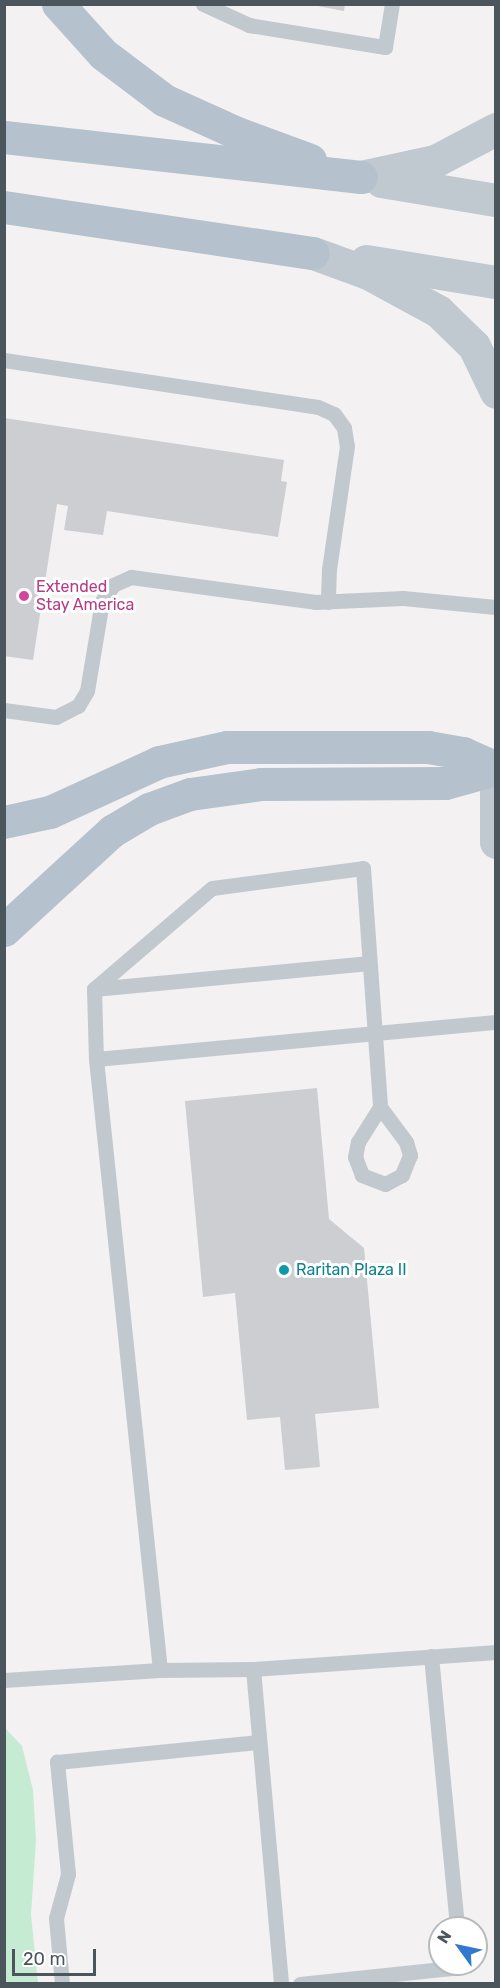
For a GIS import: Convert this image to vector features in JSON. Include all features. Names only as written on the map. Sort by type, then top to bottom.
[{"type":"main road","points":[[58,4],[103,54],[164,99],[237,133],[361,177],[435,161],[495,129]]},
{"type":"main road","points":[[4,137],[361,177],[495,200]]},
{"type":"main road","points":[[4,207],[495,282]]},
{"type":"main road","points":[[314,254],[368,273],[438,311],[474,346],[495,392]]},
{"type":"main road","points":[[4,822],[50,812],[159,762],[227,747],[428,747],[463,753],[495,768]]},
{"type":"main road","points":[[4,930],[112,831],[149,809],[190,794],[261,784],[436,784],[495,768]]},
{"type":"main road","points":[[495,791],[495,842]]},
{"type":"lane","points":[[203,4],[256,27],[386,47],[392,4]]},
{"type":"lane","points":[[4,360],[318,407],[334,414],[344,428],[347,446],[329,569],[328,602]]},
{"type":"lane","points":[[4,710],[56,717],[78,706],[87,691],[102,601],[108,589],[123,579],[136,576],[328,602],[403,598],[495,607]]},
{"type":"lane","points":[[94,989],[212,888],[363,868],[367,963],[380,1107],[410,1150],[405,1172],[385,1184],[362,1175],[355,1157],[358,1142],[380,1107]]},
{"type":"lane","points":[[94,989],[367,963]]},
{"type":"lane","points":[[94,989],[96,1059],[160,1670]]},
{"type":"lane","points":[[96,1059],[495,1022]]},
{"type":"lane","points":[[4,1680],[160,1670],[253,1669],[495,1652]]},
{"type":"lane","points":[[431,1656],[456,1916]]},
{"type":"lane","points":[[253,1669],[281,1983]]},
{"type":"lane","points":[[62,1983],[56,1918],[68,1874],[57,1762],[259,1742]]},
{"type":"lane","points":[[300,1983],[428,1971]]},
{"type":"green space","points":[[4,1727],[22,1746],[33,1790],[36,1840],[31,1915],[38,1983],[5,1983]]},
{"type":"building","points":[[307,4],[345,4],[344,11]]},
{"type":"building","name":"Extended Stay America","points":[[4,418],[284,460],[281,481],[287,482],[278,537],[107,511],[103,535],[64,530],[68,506],[57,504],[33,660],[4,656]]},
{"type":"building","name":"Raritan Plaza II","points":[[317,1088],[329,1219],[364,1248],[379,1408],[315,1414],[320,1467],[285,1470],[280,1417],[247,1420],[235,1293],[203,1297],[185,1101]]},
{"type":"place","name":"Extended Stay America","points":[[24,596]]},
{"type":"place","name":"Raritan Plaza II","points":[[284,1270]]}]
